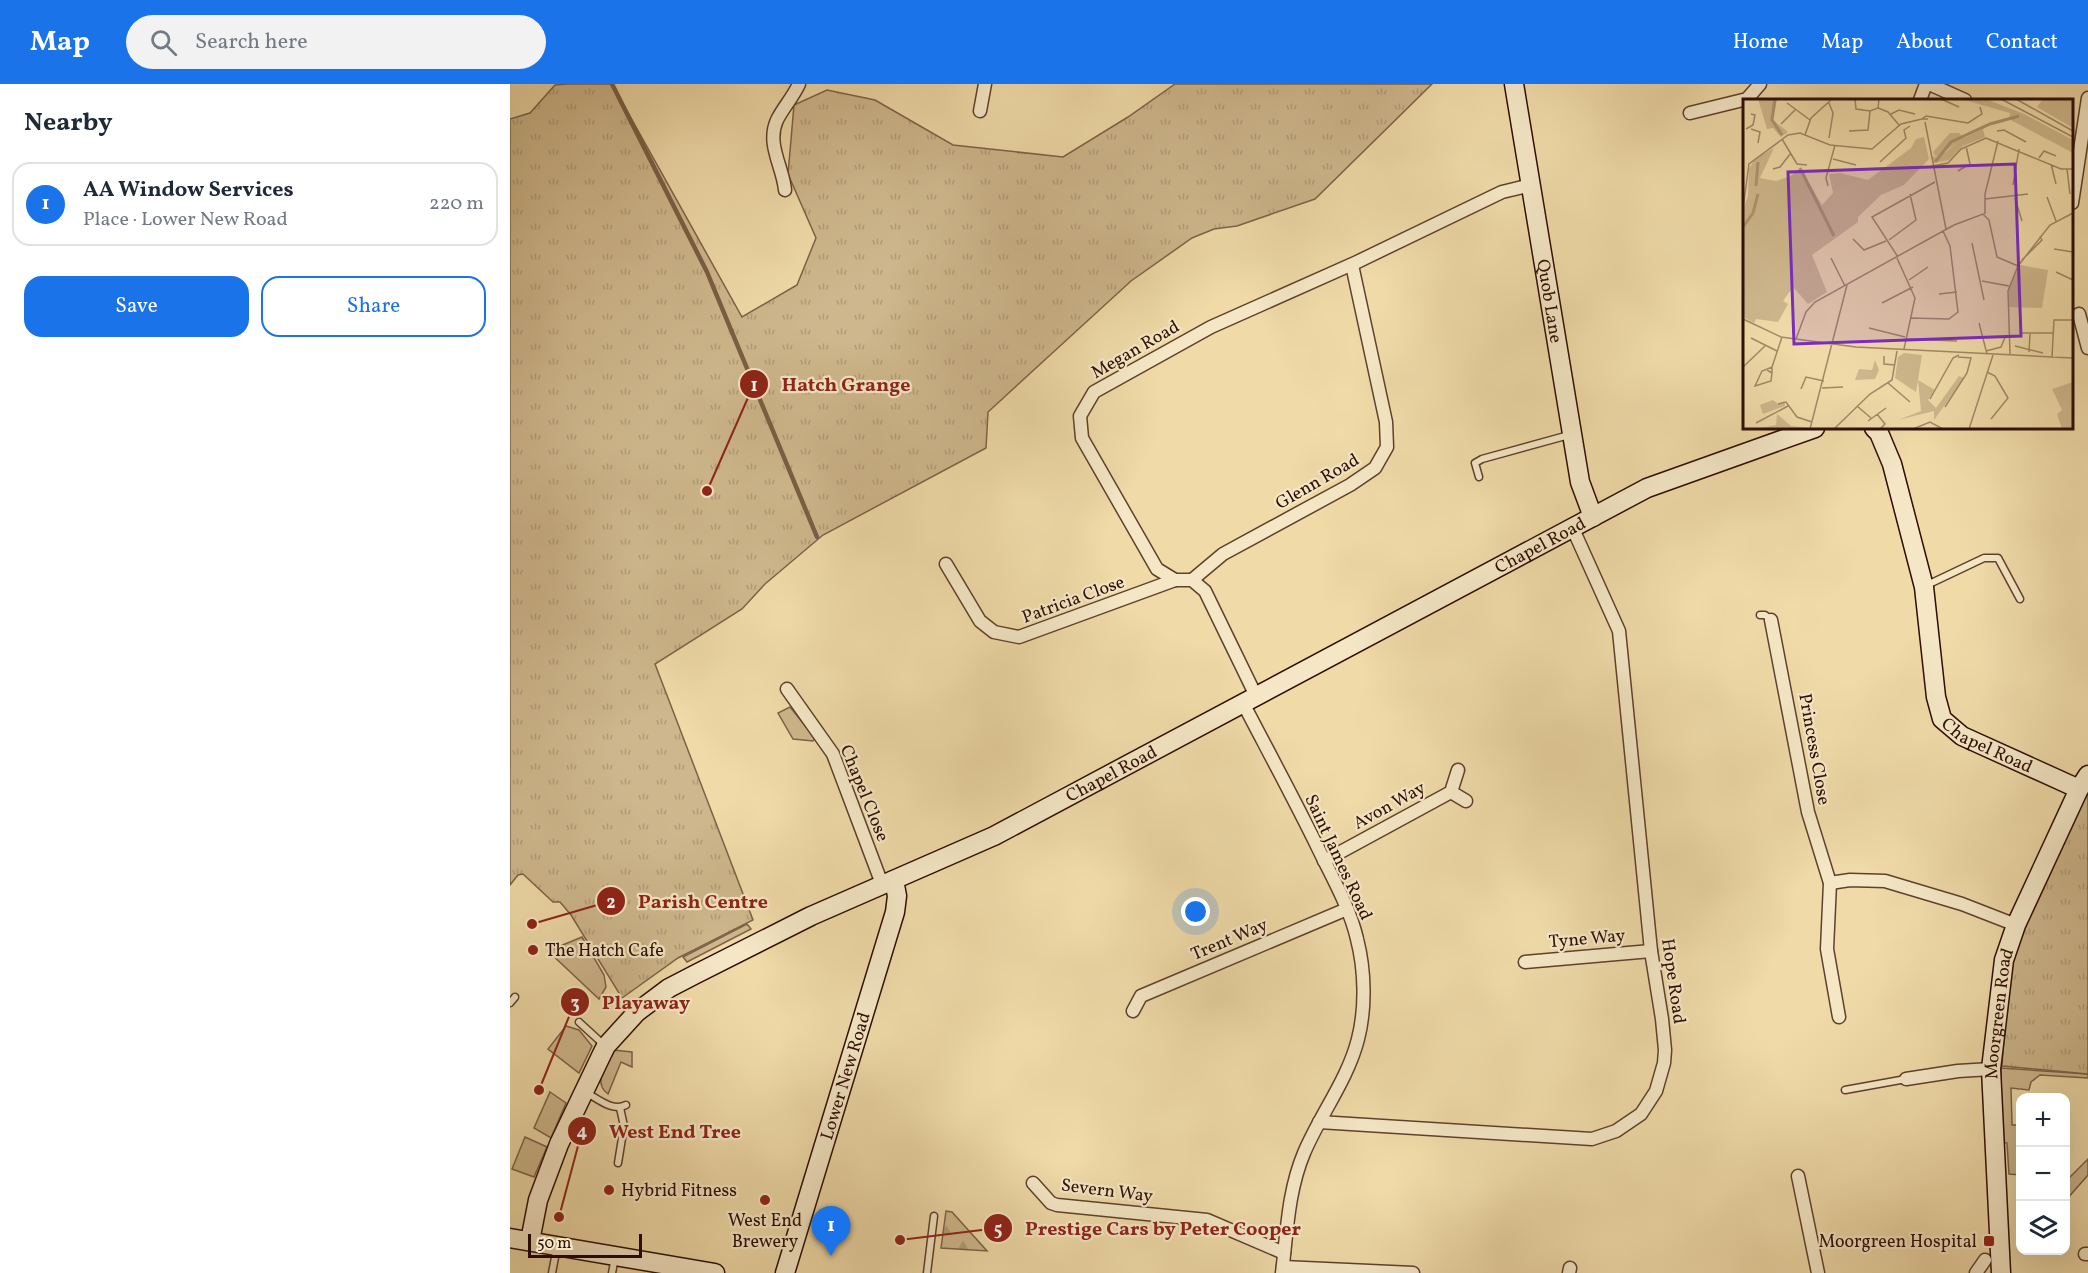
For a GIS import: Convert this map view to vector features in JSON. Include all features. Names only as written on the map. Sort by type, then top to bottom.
[{"type":"street","points":[[785,190],[783,173],[774,148],[773,132],[779,117],[799,84]]},
{"type":"street","points":[[980,111],[985,84]]},
{"type":"street","name":"Quob Lane","points":[[1514,84],[1580,482],[1593,517]]},
{"type":"street","points":[[1747,99],[1760,84]]},
{"type":"street","points":[[1920,99],[1927,84],[1963,99]]},
{"type":"street","points":[[2073,195],[2088,98]]},
{"type":"street","points":[[1690,113],[1743,100]]},
{"type":"street","name":"Megan Road","points":[[1175,580],[1157,569],[1082,438],[1080,416],[1094,392],[1211,327],[1352,265],[1502,192],[1531,185]]},
{"type":"street","name":"Glenn Road","points":[[1192,580],[1223,554],[1350,485],[1375,468],[1387,447],[1386,422],[1352,265]]},
{"type":"street","points":[[2079,314],[2088,348]]},
{"type":"street","name":"Chapel Road","points":[[530,1241],[538,1200],[559,1144],[606,1046],[637,1012],[669,988],[811,916],[994,836],[1647,488],[1812,429]]},
{"type":"street","name":"Chapel Road","points":[[1875,429],[1879,433],[1892,464],[1923,587],[1936,698],[1942,719],[1962,736],[2085,786]]},
{"type":"street","name":"Hope Road","points":[[1319,1122],[1592,1138],[1616,1131],[1641,1114],[1656,1091],[1664,1063],[1662,1019],[1651,951],[1619,631],[1573,529]]},
{"type":"street","name":"Patricia Close","points":[[946,564],[980,621],[994,632],[1019,638],[1175,580]]},
{"type":"street","points":[[1175,580],[1192,580],[1205,591],[1250,699]]},
{"type":"street","name":"Princess Close","points":[[1766,617],[1808,812],[1830,883],[1827,949],[1839,1017]]},
{"type":"street","name":"Chapel Close","points":[[787,689],[833,754],[888,882]]},
{"type":"street","name":"Saint James Road","points":[[1250,699],[1347,909],[1357,938],[1363,985],[1359,1038],[1296,1174],[1290,1199],[1283,1270]]},
{"type":"street","name":"Avon Way","points":[[1324,861],[1451,792],[1458,770]]},
{"type":"street","name":"Moorgreen Road","points":[[2001,1273],[1991,1069],[2004,960],[2016,925],[2085,786]]},
{"type":"street","points":[[1451,792],[1466,801]]},
{"type":"street","points":[[1830,883],[1885,880],[1962,904],[2016,925]]},
{"type":"street","name":"Lower New Road","points":[[785,1273],[789,1241],[896,912],[897,896],[888,882]]},
{"type":"street","name":"Trent Way","points":[[1133,1011],[1141,996],[1347,909]]},
{"type":"street","name":"Tyne Way","points":[[1525,962],[1651,951]]},
{"type":"street","points":[[1906,1079],[1958,1071],[1991,1069]]},
{"type":"street","points":[[1798,1176],[1818,1273]]},
{"type":"street","name":"Severn Way","points":[[1033,1183],[1051,1203],[1057,1205],[1207,1220],[1284,1254]]},
{"type":"street","points":[[510,1238],[557,1246],[613,1265],[715,1273]]},
{"type":"street","points":[[1976,1273],[1985,1260]]},
{"type":"street","points":[[1283,1270],[1413,1273]]},
{"type":"lane","points":[[1479,477],[1475,463],[1482,459],[1572,434]]},
{"type":"lane","points":[[1923,587],[1984,558],[1998,558],[2020,599]]},
{"type":"lane","points":[[579,1022],[606,1046]]},
{"type":"lane","points":[[1845,1090],[1906,1079]]},
{"type":"lane","points":[[584,1092],[613,1107],[623,1106],[624,1126],[618,1163]]},
{"type":"lane","points":[[927,1273],[934,1216]]},
{"type":"lane","points":[[552,1273],[557,1246]]},
{"type":"green space","points":[[612,84],[742,317],[797,285],[816,238],[788,174],[794,105],[827,90],[875,100],[953,145],[1063,157],[1128,117],[1175,84],[1432,84],[1315,199],[1237,226],[1214,229],[1192,238],[1131,281],[988,412],[986,448],[823,535],[765,584],[742,609],[655,664],[753,920],[678,958],[622,998],[571,915],[560,902],[553,902],[523,874],[518,875],[510,885],[510,119],[530,113],[555,85]]},
{"type":"green space","points":[[790,707],[815,738],[813,741],[793,739],[778,713]]},
{"type":"green space","points":[[2088,792],[2088,1074],[2002,1066],[2009,961],[2051,863]]},
{"type":"green space","points":[[747,924],[751,929],[687,962],[683,957]]},
{"type":"green space","points":[[582,937],[604,975],[606,987],[599,999],[548,951]]},
{"type":"green space","points":[[566,1026],[579,1030],[592,1046],[579,1073],[548,1049]]},
{"type":"green space","points":[[613,1050],[632,1052],[632,1067],[621,1062],[608,1094],[603,1090],[601,1079]]},
{"type":"green space","points":[[2001,1068],[2088,1074],[2088,1078],[2040,1075],[2031,1082],[2029,1090],[2011,1088],[2012,1125],[2016,1125],[2016,1175],[2009,1174],[2007,1143],[2002,1142]]},
{"type":"green space","points":[[550,1092],[566,1103],[551,1138],[534,1128]]},
{"type":"green space","points":[[525,1137],[547,1147],[534,1177],[512,1169]]},
{"type":"green space","points":[[2088,1159],[2088,1175],[2070,1195],[2070,1177]]},
{"type":"green space","points":[[946,1211],[952,1212],[987,1251],[941,1248]]},
{"type":"waterway","points":[[612,84],[707,272],[817,537]]},
{"type":"place","name":"Hatch Grange","points":[[707,491]]},
{"type":"place","name":"Parish Centre","points":[[532,924]]},
{"type":"place","name":"The Hatch Cafe","points":[[533,950]]},
{"type":"place","name":"Playaway","points":[[539,1090]]},
{"type":"place","name":"Hybrid Fitness","points":[[609,1190]]},
{"type":"place","name":"West End Brewery","points":[[765,1200]]},
{"type":"place","name":"West End Tree","points":[[559,1217]]},
{"type":"place","name":"Prestige Cars by Peter Cooper","points":[[900,1240]]},
{"type":"place","name":"Moorgreen Hospital","points":[[1989,1241]]},
{"type":"place","name":"AA Window Services","points":[[831,1256]]}]
